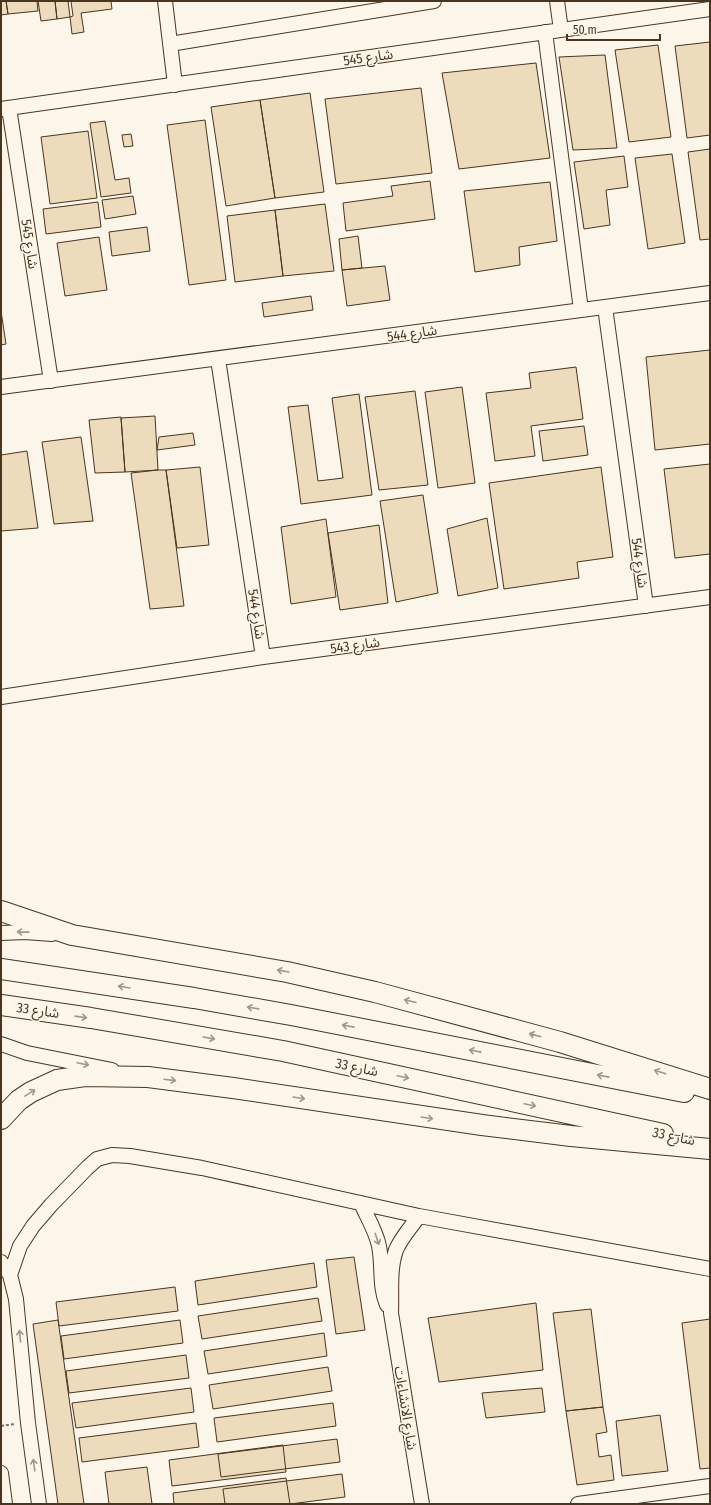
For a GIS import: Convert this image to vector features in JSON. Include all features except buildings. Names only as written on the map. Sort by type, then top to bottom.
[{"type":"highway","points":[[1,911],[72,935],[287,972],[375,992],[554,1040],[710,1089]]},
{"type":"highway","points":[[1,969],[150,991],[291,1015],[710,1097]]},
{"type":"highway","name":"شارع 33","points":[[1,1005],[120,1023],[283,1051],[710,1144]]},
{"type":"highway","points":[[1,1119],[25,1096],[44,1085],[57,1080],[85,1076],[148,1077],[233,1088],[489,1126],[571,1136],[710,1149]]},
{"type":"street","points":[[165,1],[175,85]]},
{"type":"street","points":[[170,44],[434,1]]},
{"type":"street","points":[[557,1],[561,30]]},
{"type":"street","name":"شارع 545","points":[[51,381],[5,108],[710,9]]},
{"type":"street","points":[[545,32],[581,310]]},
{"type":"street","name":"شارع 544","points":[[1,387],[710,292]]},
{"type":"street","name":"شارع 544","points":[[605,307],[646,606]]},
{"type":"street","name":"شارع 544","points":[[218,358],[263,657]]},
{"type":"street","name":"شارع 543","points":[[1,697],[263,657],[710,597]]},
{"type":"street","points":[[1,933],[25,932],[72,935]]},
{"type":"street","points":[[1,1044],[27,1054],[148,1077]]},
{"type":"street","points":[[10,1275],[17,1252],[28,1232],[55,1200],[97,1159],[112,1155],[130,1156],[202,1168],[418,1216],[710,1269]]},
{"type":"street","name":"شارع الانشاءات","points":[[361,1203],[373,1228],[379,1247],[382,1287],[390,1313],[422,1504]]},
{"type":"street","name":"شارع الانشاءات","points":[[390,1313],[392,1273],[396,1250],[418,1216]]},
{"type":"street","points":[[1,1262],[10,1275],[16,1299],[28,1423],[39,1504]]},
{"type":"street","points":[[1,1473],[5,1504]]},
{"type":"street","points":[[578,1504],[710,1486]]}]
